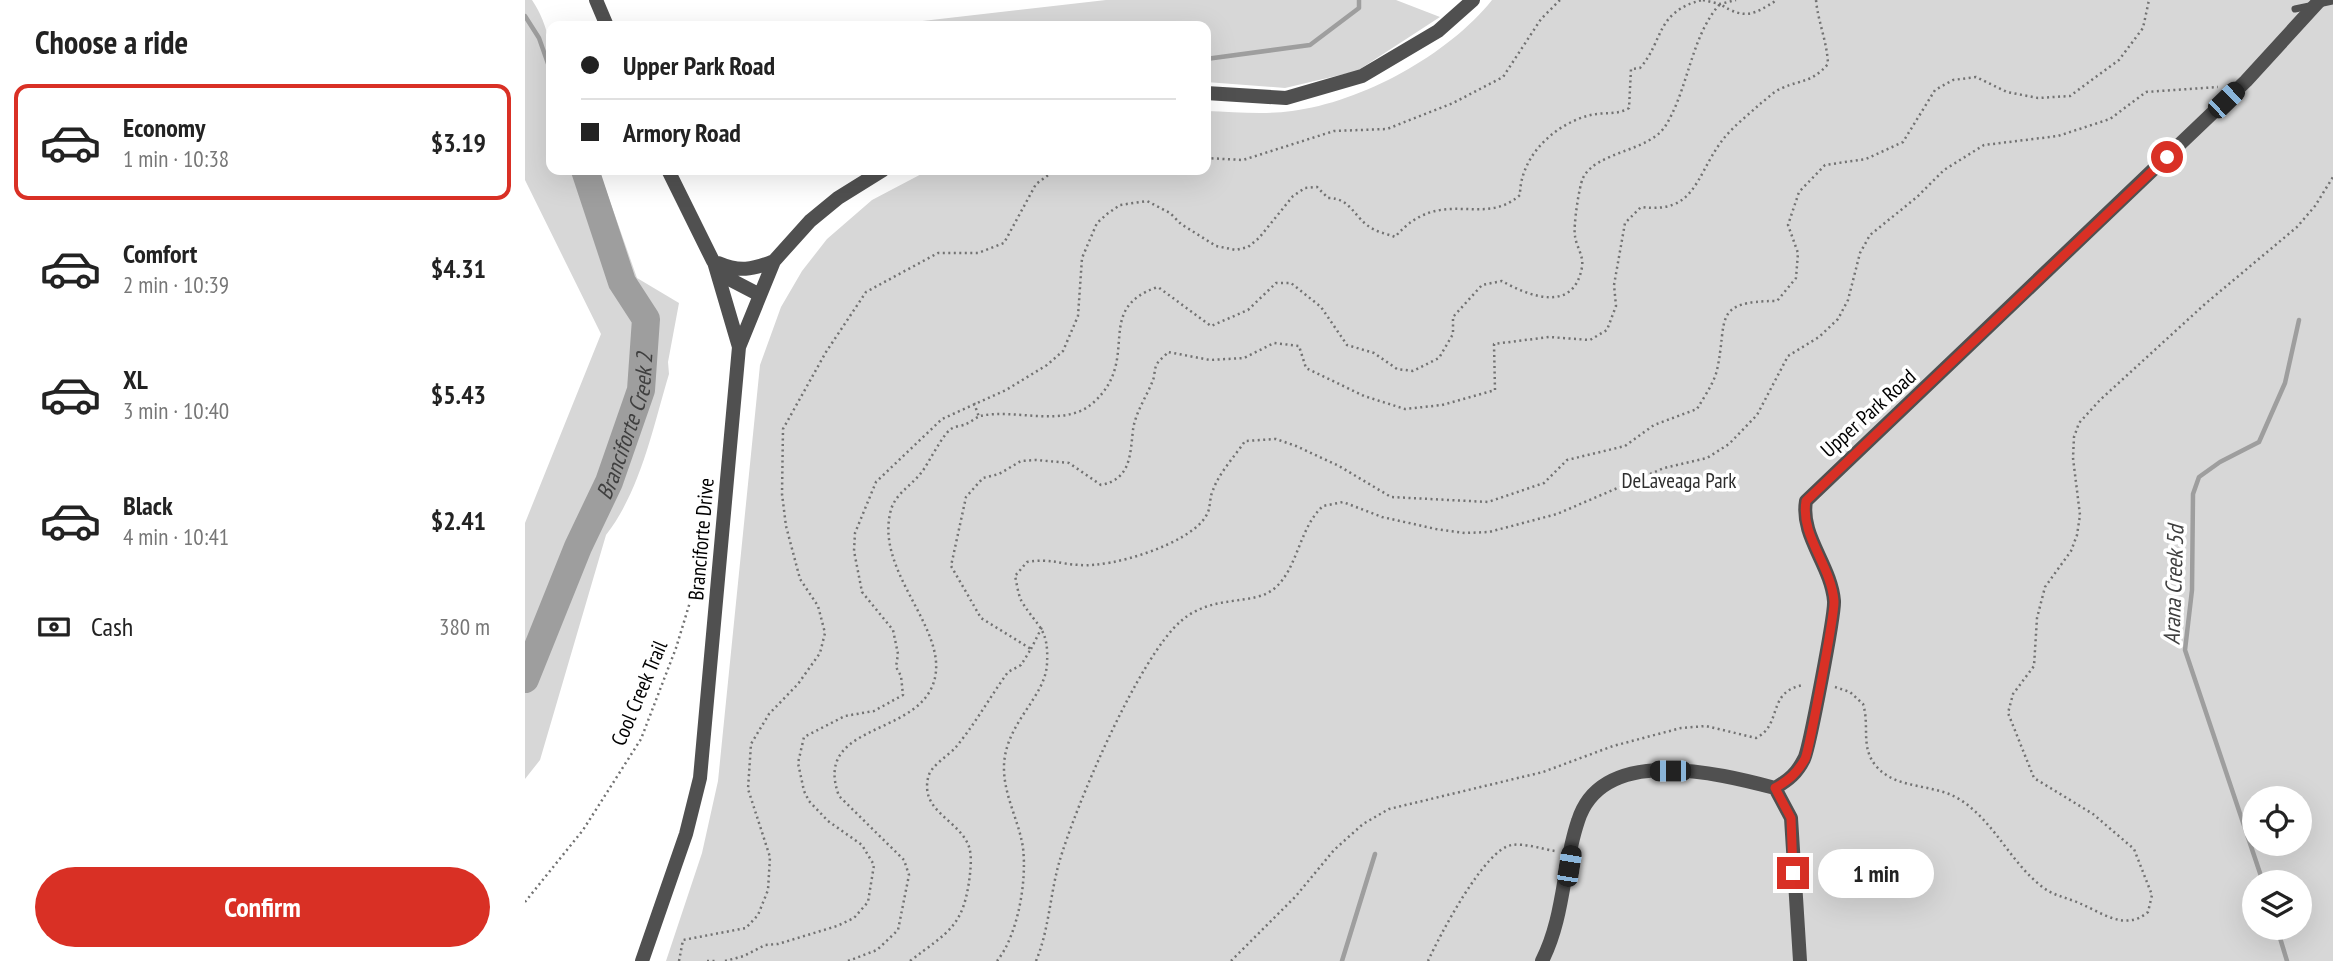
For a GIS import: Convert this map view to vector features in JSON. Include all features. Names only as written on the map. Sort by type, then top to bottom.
[{"type":"street","points":[[596,0],[605,21]]},
{"type":"street","points":[[1211,93],[1286,98],[1362,76],[1438,31],[1473,0]]},
{"type":"street","name":"Upper Park Road","points":[[1775,788],[1792,779],[1806,756],[1834,603],[1828,573],[1803,519],[1806,501],[2246,81],[2319,2]]},
{"type":"street","name":"Branciforte Drive","points":[[642,961],[686,834],[700,778],[739,347],[758,294],[774,261],[810,221],[838,198],[875,175]]},
{"type":"street","points":[[671,177],[713,261],[739,347]]},
{"type":"street","points":[[713,261],[734,270],[754,269],[774,261]]},
{"type":"street","points":[[713,261],[733,281],[758,294]]},
{"type":"street","points":[[1542,961],[1564,901],[1574,833],[1585,802],[1601,787],[1648,771],[1692,770],[1775,788],[1791,818],[1800,961]]},
{"type":"lane","points":[[2295,9],[2333,1]]},
{"type":"path","points":[[1211,158],[1243,160],[1334,131],[1387,129],[1453,103],[1503,77],[1541,19],[1560,0]]},
{"type":"path","points":[[725,961],[744,956],[765,945],[778,944],[837,926],[854,918],[869,902],[874,865],[862,845],[828,821],[809,801],[798,763],[804,737],[845,716],[874,711],[903,695],[901,676],[896,667],[898,654],[893,630],[862,592],[855,533],[871,493],[885,471],[916,446],[942,419],[1006,390],[1047,365],[1063,351],[1079,316],[1082,258],[1097,223],[1120,205],[1147,201],[1157,204],[1181,224],[1216,246],[1236,250],[1248,247],[1259,238],[1283,206],[1305,188],[1317,187],[1328,198],[1339,198],[1349,203],[1356,215],[1372,229],[1395,237],[1409,221],[1429,210],[1474,210],[1509,205],[1520,195],[1520,179],[1527,162],[1556,129],[1586,116],[1622,113],[1629,108],[1631,69],[1640,68],[1649,58],[1662,24],[1689,3],[1702,0],[1720,4],[1736,14],[1749,15],[1777,0]]},
{"type":"path","points":[[848,961],[877,950],[898,930],[909,875],[904,860],[839,796],[834,782],[834,766],[842,750],[880,726],[907,716],[931,690],[937,661],[935,646],[897,570],[889,516],[893,503],[918,477],[950,429],[979,416],[1063,415],[1081,411],[1094,403],[1110,383],[1117,366],[1120,321],[1126,305],[1142,292],[1158,286],[1211,326],[1248,310],[1276,284],[1291,283],[1321,307],[1347,345],[1374,353],[1397,369],[1413,371],[1439,358],[1453,334],[1453,317],[1482,285],[1502,281],[1519,290],[1558,298],[1572,291],[1583,267],[1574,236],[1583,178],[1592,166],[1657,136],[1666,125],[1684,86],[1702,32],[1711,14],[1720,4],[1736,0]]},
{"type":"path","points":[[1031,649],[981,618],[951,566],[966,497],[975,484],[1021,461],[1036,460],[1069,463],[1101,485],[1113,482],[1125,471],[1133,445],[1133,428],[1145,394],[1153,380],[1157,364],[1168,352],[1210,360],[1244,358],[1274,343],[1299,346],[1306,368],[1364,396],[1416,409],[1495,390],[1494,344],[1549,337],[1590,340],[1608,330],[1616,306],[1614,285],[1625,223],[1641,207],[1660,209],[1686,200],[1722,141],[1745,117],[1780,88],[1804,83],[1817,76],[1828,64],[1827,43],[1817,19],[1816,0]]},
{"type":"path","points":[[997,961],[1018,912],[1023,859],[1004,765],[1012,731],[1042,685],[1047,666],[1042,627],[1021,600],[1015,576],[1027,562],[1049,558],[1079,565],[1106,565],[1142,555],[1181,538],[1206,517],[1213,489],[1245,441],[1276,439],[1296,446],[1339,466],[1391,497],[1488,502],[1544,483],[1567,460],[1625,446],[1654,425],[1697,410],[1717,372],[1721,331],[1728,312],[1747,301],[1777,301],[1796,278],[1798,253],[1788,225],[1799,192],[1825,165],[1866,159],[1903,142],[1935,90],[1953,80],[1976,77],[2007,92],[2038,98],[2070,96],[2119,60],[2143,28],[2149,0]]},
{"type":"path","points":[[1036,961],[1046,933],[1066,840],[1098,763],[1156,652],[1176,626],[1202,607],[1262,595],[1273,590],[1283,578],[1308,525],[1322,506],[1343,502],[1382,517],[1436,529],[1489,532],[1557,514],[1664,468],[1707,458],[1729,444],[1758,415],[1788,356],[1819,337],[1838,319],[1848,300],[1860,253],[1870,235],[1884,220],[1917,197],[1944,170],[1984,145],[2058,136],[2110,119],[2151,91],[2212,88],[2225,83]]},
{"type":"path","points":[[679,961],[683,940],[746,928],[758,915],[768,890],[770,857],[748,789],[751,744],[769,714],[798,684],[820,653],[825,633],[818,606],[800,579],[786,526],[782,494],[783,429],[826,352],[866,292],[938,253],[978,253],[1004,243],[1036,184],[1048,175]]},
{"type":"path","points":[[1231,961],[1296,896],[1334,850],[1375,816],[1404,804],[1542,772],[1613,746],[1681,728],[1706,726],[1756,738],[1764,733],[1785,691],[1797,686],[1819,684],[1843,689],[1863,705],[1866,747],[1880,771],[1892,779],[1935,789],[1969,806],[2042,888],[2112,919],[2129,921],[2148,912],[2152,895],[2134,849],[2093,814],[2034,778],[2008,709],[2013,694],[2034,666],[2037,618],[2045,587],[2071,551],[2077,536],[2080,515],[2073,458],[2074,437],[2079,423],[2101,400],[2204,304],[2297,227],[2315,206],[2333,177]]},
{"type":"path","points":[[973,403],[979,416]]},
{"type":"path","name":"Cool Creek Trail","points":[[525,902],[583,830],[641,738],[676,648],[694,589],[721,559]]},
{"type":"path","points":[[910,961],[937,944],[955,926],[964,906],[971,864],[968,844],[940,816],[926,793],[928,774],[954,749],[1008,672],[1021,665],[1042,627]]},
{"type":"path","points":[[1428,961],[1441,933],[1493,855],[1510,844],[1555,852],[1567,836],[1574,833]]},
{"type":"path","points":[[707,961],[715,961]]},
{"type":"green space","points":[[525,0],[532,0],[546,32],[546,175],[601,175],[637,278],[679,303],[668,362],[669,374],[645,458],[628,498],[606,535],[540,760],[525,779],[525,523],[601,334],[525,180]]},
{"type":"green space","points":[[1106,0],[1396,0],[1440,17],[1357,71],[1285,88],[1211,82],[1211,21],[923,21]]},
{"type":"green space","name":"DeLaveaga Park","points":[[1492,0],[2333,0],[2333,961],[666,961],[702,853],[718,781],[760,365],[781,307],[802,271],[827,239],[872,200],[920,175],[1211,175],[1211,111],[1281,112],[1319,106],[1374,86],[1428,57],[1474,20]]},
{"type":"waterway","points":[[1211,58],[1310,45],[1359,8],[1359,0]]},
{"type":"waterway","points":[[525,16],[539,38],[546,58]]},
{"type":"waterway","name":"Branciforte Creek 2","points":[[525,679],[578,547],[609,482],[641,390],[646,319],[622,282],[587,175]]},
{"type":"waterway","name":"Arana Creek 5d","points":[[2259,870],[2185,650],[2192,590],[2193,494],[2199,477],[2220,462],[2259,442],[2285,383],[2299,320]]},
{"type":"waterway","points":[[1342,961],[1375,854]]},
{"type":"waterway","name":"Arana Creek 5d","points":[[2281,940],[2287,961]]},
{"type":"route","points":[[1793,873],[1791,818],[1775,788],[1792,779],[1806,756],[1834,603],[1828,573],[1803,519],[1806,501],[1839,466],[1929,386],[2167,157]]}]
